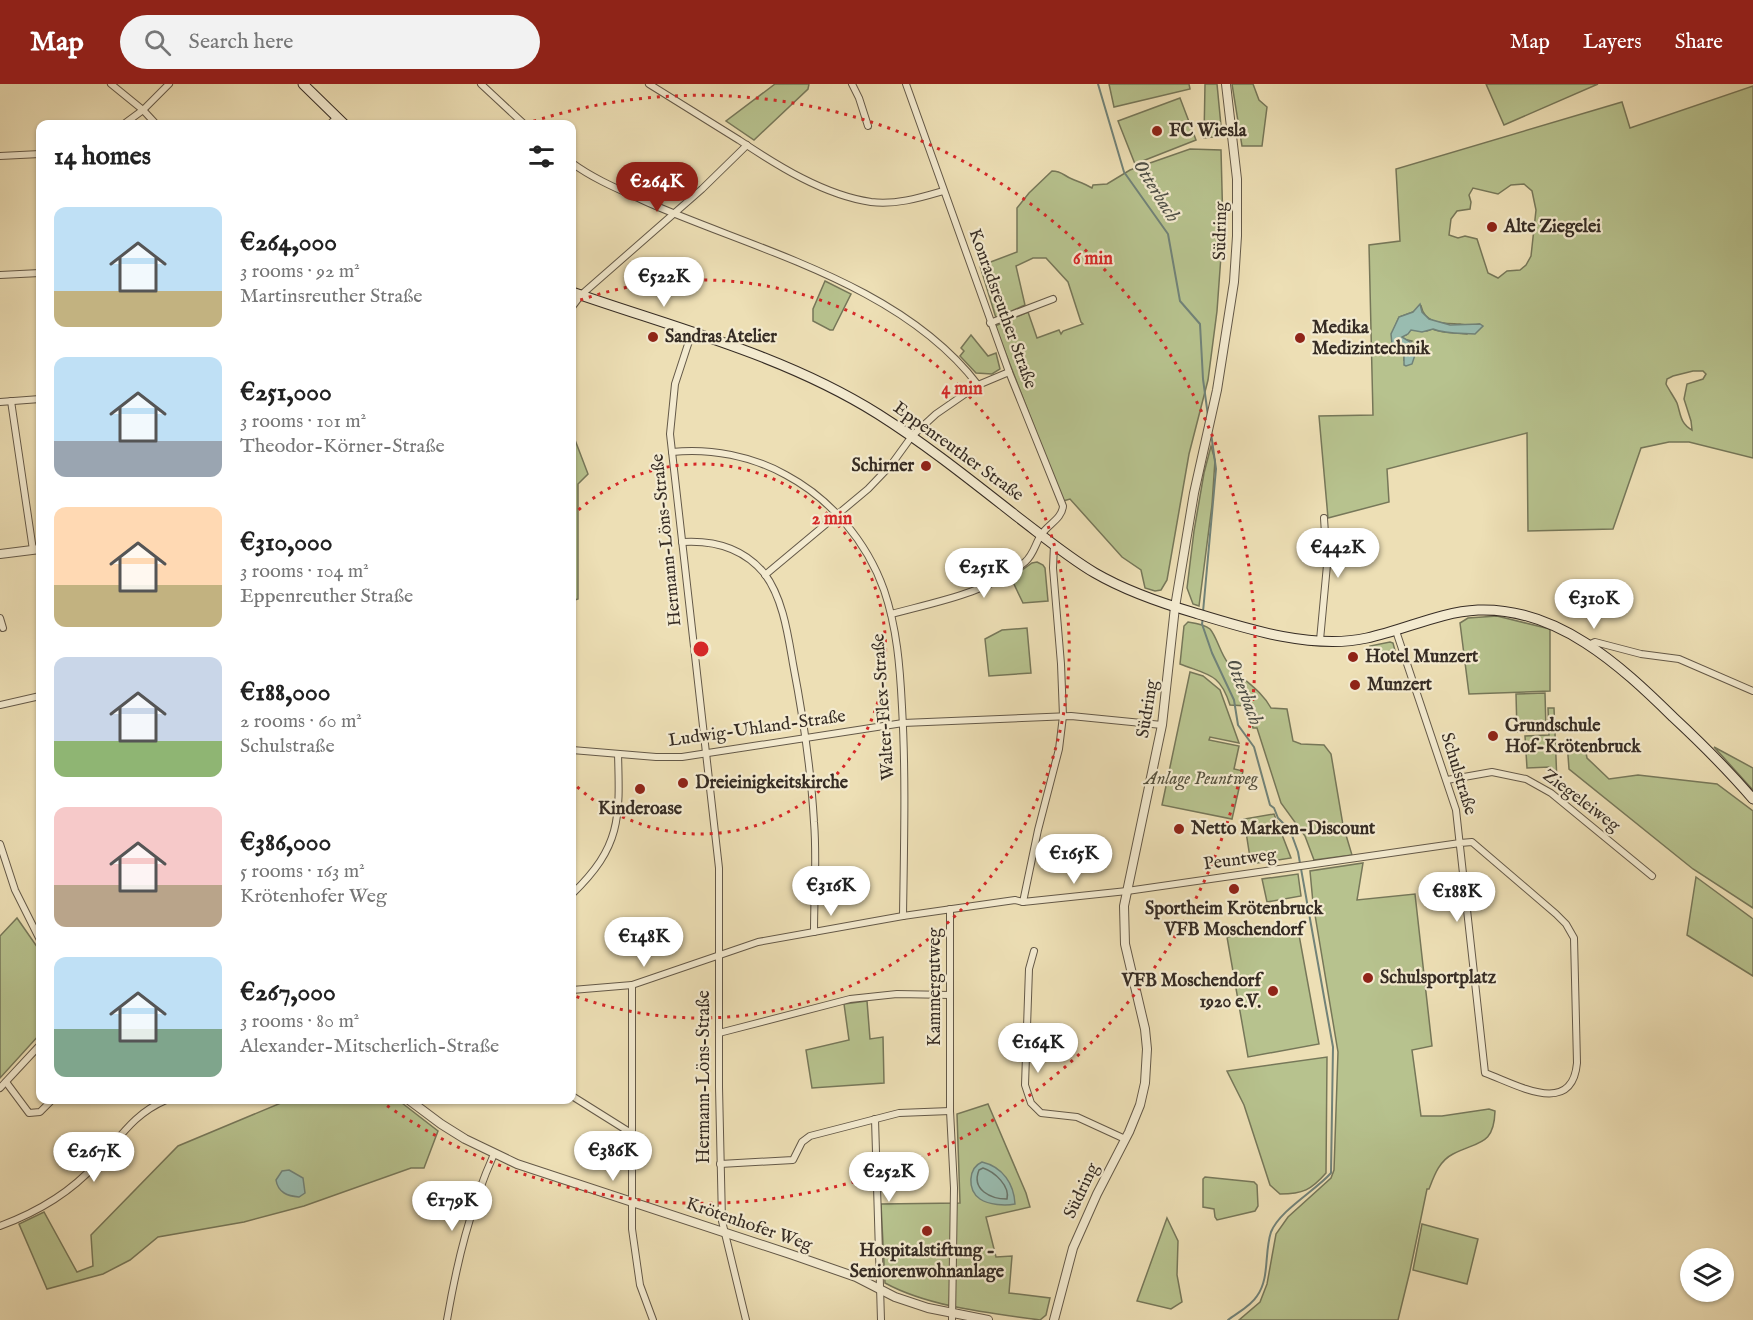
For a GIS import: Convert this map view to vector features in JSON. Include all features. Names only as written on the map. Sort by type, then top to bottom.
[{"type":"main road","points":[[303,84],[332,120]]},
{"type":"main road","name":"Eppenreuther Straße","points":[[576,293],[692,332],[798,372],[861,404],[912,436],[1083,566],[1116,585],[1175,607],[1283,636],[1320,640],[1363,640],[1437,616],[1480,610],[1507,611],[1554,625],[1588,645],[1644,689],[1694,736],[1753,799]]},
{"type":"street","points":[[111,84],[152,120]]},
{"type":"street","points":[[129,120],[169,84]]},
{"type":"street","points":[[481,84],[520,120]]},
{"type":"street","points":[[649,84],[747,145],[827,189],[871,202],[908,201],[943,191]]},
{"type":"street","points":[[852,84],[860,98],[868,126]]},
{"type":"street","name":"Konradsreuther Straße","points":[[906,84],[990,323],[1063,506],[1063,512],[1041,535]]},
{"type":"street","name":"Südring","points":[[1054,1320],[1073,1248],[1140,1105],[1145,1083],[1147,1049],[1143,1019],[1123,927],[1127,891],[1162,725],[1175,607],[1200,463],[1217,390],[1233,290],[1237,236],[1237,179],[1226,84]]},
{"type":"street","points":[[576,293],[674,214],[747,145]]},
{"type":"street","points":[[0,156],[36,154]]},
{"type":"street","points":[[576,165],[609,184],[674,214],[807,267],[868,296],[931,338],[959,362],[978,385]]},
{"type":"street","points":[[0,275],[36,273]]},
{"type":"street","points":[[990,323],[1053,299]]},
{"type":"street","name":"Hermann-Löns-Straße","points":[[692,332],[679,369],[672,400],[672,452],[719,868],[720,1164],[724,1231],[746,1320]]},
{"type":"street","points":[[765,575],[868,489],[912,436],[936,414],[978,385],[1009,372]]},
{"type":"street","points":[[0,402],[36,399]]},
{"type":"street","points":[[11,401],[36,544]]},
{"type":"street","name":"Walter-Flex-Straße","points":[[672,452],[694,451],[726,454],[760,463],[796,480],[838,514],[875,569],[891,614],[900,676],[903,723],[903,916]]},
{"type":"street","points":[[1320,640],[1327,566],[1324,518]]},
{"type":"street","points":[[891,614],[962,595],[993,582],[1025,562],[1034,551],[1041,535]]},
{"type":"street","points":[[682,542],[707,542],[735,550],[755,564],[765,575],[780,605],[788,634],[805,738],[814,822],[814,932]]},
{"type":"street","points":[[1023,902],[1038,830],[1059,749],[1063,716],[1053,568],[1054,545]]},
{"type":"street","points":[[0,554],[36,550]]},
{"type":"street","points":[[0,618],[3,628]]},
{"type":"street","name":"Schulstraße","points":[[1396,631],[1456,810],[1485,1073],[1538,1093],[1551,1095],[1561,1092],[1571,1085],[1576,1075],[1574,939],[1566,924],[1556,914],[1480,848],[1472,842],[1460,843]]},
{"type":"street","name":"Eppenreuther Straße","points":[[1588,645],[1595,642],[1641,654],[1679,659],[1753,691]]},
{"type":"street","points":[[0,705],[36,697]]},
{"type":"street","name":"Ludwig-Uhland-Straße","points":[[576,750],[682,757],[903,723],[1063,716],[1162,725]]},
{"type":"street","points":[[576,890],[598,866],[618,820],[618,754]]},
{"type":"street","name":"Ziegeleiweg","points":[[1447,780],[1492,772],[1526,779],[1551,792],[1652,876]]},
{"type":"street","name":"Peuntweg","points":[[1023,902],[1127,891],[1460,843]]},
{"type":"street","points":[[0,844],[15,890],[36,932]]},
{"type":"street","name":"Kammergutweg","points":[[952,1317],[954,1188],[950,1111],[950,909],[1016,900],[1023,902]]},
{"type":"street","points":[[576,990],[632,985],[758,942],[950,909]]},
{"type":"street","points":[[1034,951],[1029,969],[1025,1085],[1029,1099],[1041,1113],[1077,1117],[1125,1139]]},
{"type":"street","points":[[632,985],[632,1229],[640,1285],[653,1320]]},
{"type":"street","points":[[719,1033],[850,999],[897,994],[950,995]]},
{"type":"street","points":[[0,1088],[36,1048]]},
{"type":"street","points":[[6,1082],[30,1113],[40,1112],[48,1104]]},
{"type":"street","points":[[576,1098],[631,1133]]},
{"type":"street","points":[[0,1226],[39,1208],[73,1185],[96,1165],[149,1104]]},
{"type":"street","name":"Krötenhofer Weg","points":[[414,1104],[441,1124],[494,1154],[518,1164],[856,1277],[894,1297],[952,1317],[988,1320]]},
{"type":"street","points":[[720,1164],[792,1160],[802,1142],[810,1136],[899,1113],[950,1111]]},
{"type":"street","points":[[875,1119],[881,1320]]},
{"type":"street","points":[[447,1320],[465,1230],[494,1154]]},
{"type":"green space","points":[[775,84],[809,84],[808,89],[754,140],[726,121]]},
{"type":"green space","name":"FC Wiesla","points":[[1109,84],[1189,84],[1190,89],[1114,107]]},
{"type":"green space","points":[[1205,84],[1217,84],[1222,136],[1204,138]]},
{"type":"green space","points":[[1232,84],[1253,84],[1259,100],[1267,107],[1262,146],[1242,146]]},
{"type":"green space","points":[[1486,84],[1598,84],[1504,125]]},
{"type":"green space","points":[[1753,86],[1753,458],[1689,442],[1669,442],[1641,448],[1613,529],[1528,531],[1527,433],[1387,469],[1389,502],[1328,518],[1319,416],[1373,415],[1369,245],[1400,241],[1396,169],[1622,102],[1630,128]],"holes":[[[1524,184],[1532,191],[1536,210],[1531,256],[1520,270],[1507,271],[1498,278],[1488,273],[1477,239],[1449,235],[1451,219],[1457,211],[1470,209],[1469,195],[1473,188],[1498,194],[1511,185]],[[1421,306],[1427,317],[1436,322],[1480,324],[1467,334],[1432,329],[1427,331],[1411,329],[1402,336],[1403,339],[1412,341],[1404,361],[1404,351],[1398,343],[1393,344],[1392,334],[1399,317]],[[1693,371],[1703,371],[1706,374],[1703,379],[1687,384],[1684,399],[1692,430],[1683,422],[1677,403],[1666,384],[1667,379]]]},
{"type":"green space","name":"FC Wiesla","points":[[1180,98],[1196,140],[1135,164],[1118,121]]},
{"type":"green space","points":[[1190,149],[1221,150],[1223,228],[1217,311],[1208,380],[1189,454],[1167,580],[1161,590],[1155,591],[1145,588],[1141,570],[1122,557],[1070,499],[1063,501],[995,326],[1028,312],[1037,338],[1059,330],[1061,334],[1063,331],[1083,324],[1068,282],[1046,258],[1033,258],[1016,266],[1025,305],[996,318],[980,266],[1017,252],[1017,208],[1052,171],[1092,188],[1093,185],[1107,184],[1130,170]]},
{"type":"green space","points":[[825,281],[851,294],[833,330],[813,321],[813,309]]},
{"type":"green space","points":[[971,335],[988,356],[996,353],[1000,369],[992,374],[976,373],[960,356],[964,351],[961,348]]},
{"type":"green space","points":[[576,442],[588,474],[578,484],[578,599],[576,600]]},
{"type":"green space","points":[[1211,446],[1215,460],[1212,505],[1199,606],[1193,604],[1187,588],[1194,531]]},
{"type":"green space","points":[[1037,562],[1045,568],[1048,601],[1023,603],[1011,578]]},
{"type":"green space","points":[[1497,616],[1550,629],[1550,691],[1469,694],[1460,623],[1468,618]]},
{"type":"green space","points":[[1188,622],[1210,629],[1228,663],[1261,694],[1271,708],[1287,709],[1293,741],[1301,744],[1324,745],[1331,754],[1343,825],[1352,855],[1314,860],[1305,836],[1281,803],[1257,728],[1253,728],[1248,706],[1230,705],[1217,681],[1205,673],[1180,664],[1184,626]]},
{"type":"green space","points":[[1027,628],[1031,673],[989,676],[985,639],[1002,630]]},
{"type":"green space","points":[[1393,643],[1397,658],[1372,662],[1370,646]]},
{"type":"green space","name":"Anlage Peuntweg","points":[[1190,672],[1203,676],[1220,690],[1239,743],[1210,737],[1209,740],[1239,746],[1234,769],[1243,771],[1232,819],[1162,805]]},
{"type":"green space","points":[[1545,693],[1546,731],[1517,732],[1516,694]]},
{"type":"green space","points":[[1548,708],[1554,708],[1557,783],[1551,783],[1550,767],[1527,768],[1525,736],[1549,735]]},
{"type":"green space","points":[[1567,742],[1584,742],[1587,758],[1609,779],[1638,775],[1717,784],[1753,811],[1753,908],[1693,869],[1569,769]]},
{"type":"green space","points":[[1714,747],[1753,768],[1753,790]]},
{"type":"green space","points":[[1274,814],[1291,858],[1251,864],[1244,819]]},
{"type":"green space","points":[[1363,863],[1357,900],[1415,894],[1432,1046],[1412,1050],[1421,1116],[1442,1116],[1489,1109],[1495,1111],[1492,1131],[1483,1141],[1448,1157],[1427,1189],[1398,1320],[1239,1320],[1260,1302],[1267,1284],[1276,1234],[1288,1217],[1331,1178],[1334,1170],[1338,1052],[1313,903],[1310,871]]},
{"type":"green space","points":[[1298,874],[1301,896],[1267,902],[1262,879]]},
{"type":"green space","points":[[1696,877],[1753,919],[1753,976],[1687,935]]},
{"type":"green space","points":[[17,918],[36,945],[36,1038],[0,1078],[0,936]]},
{"type":"green space","name":"VFB Moschendorf 1920 e.V.","points":[[1297,924],[1319,1044],[1248,1057],[1227,937]]},
{"type":"green space","points":[[867,1001],[870,1039],[883,1037],[884,1083],[812,1088],[806,1050],[849,1040],[844,1004]]},
{"type":"green space","points":[[1327,1057],[1326,1173],[1306,1190],[1280,1194],[1270,1185],[1244,1105],[1227,1071]]},
{"type":"green space","points":[[278,1104],[403,1104],[438,1131],[424,1168],[411,1168],[304,1206],[244,1222],[158,1237],[130,1260],[103,1274],[47,1289],[19,1224],[44,1212],[77,1272],[93,1266],[91,1235],[178,1146]]},
{"type":"green space","points":[[988,1104],[1030,1207],[986,1217],[996,1257],[1012,1256],[1009,1293],[1050,1298],[1046,1315],[1040,1320],[981,1312],[940,1303],[885,1283],[881,1204],[960,1203],[957,1114]]},
{"type":"green space","points":[[1205,1177],[1254,1182],[1257,1185],[1258,1206],[1255,1211],[1217,1220],[1214,1209],[1203,1207],[1203,1179]]},
{"type":"green space","points":[[1167,1218],[1178,1241],[1177,1275],[1182,1302],[1171,1309],[1137,1301]]},
{"type":"green space","points":[[1422,1224],[1478,1239],[1467,1284],[1413,1270]]},
{"type":"water","points":[[1420,304],[1422,312],[1429,319],[1450,325],[1480,324],[1483,326],[1475,334],[1448,333],[1433,329],[1422,332],[1411,330],[1402,337],[1415,345],[1412,364],[1406,366],[1404,365],[1404,351],[1398,343],[1392,344],[1391,334],[1399,317],[1413,312]]},
{"type":"water","points":[[982,1162],[996,1168],[1006,1177],[1010,1183],[1015,1204],[992,1204],[976,1195],[971,1179],[974,1169]]},
{"type":"water","points":[[289,1170],[303,1178],[305,1193],[299,1197],[284,1193],[277,1184],[276,1180],[282,1171]]},
{"type":"waterway","name":"Otterbach","points":[[1098,84],[1124,172],[1168,234],[1180,301],[1200,324],[1208,416]]},
{"type":"waterway","name":"Otterbach","points":[[1203,612],[1216,469],[1211,433]]},
{"type":"waterway","name":"Otterbach","points":[[1203,618],[1202,624],[1212,653],[1234,700],[1238,725],[1254,747],[1270,805],[1274,808],[1278,818],[1290,830],[1298,852],[1333,1047],[1331,1173],[1290,1208],[1276,1224],[1269,1240],[1261,1289],[1251,1303],[1228,1320]]},
{"type":"place","name":"FC Wiesla","points":[[1157,131]]},
{"type":"place","name":"Alte Ziegelei","points":[[1492,227]]},
{"type":"place","name":"Sandras Atelier","points":[[653,337]]},
{"type":"place","name":"Medika Medizintechnik","points":[[1300,338]]},
{"type":"place","name":"Schirner","points":[[926,466]]},
{"type":"place","name":"Hotel Munzert","points":[[1353,657]]},
{"type":"place","name":"Munzert","points":[[1355,685]]},
{"type":"place","name":"Grundschule Hof-Krötenbruck","points":[[1493,736]]},
{"type":"place","name":"Dreieinigkeitskirche","points":[[683,783]]},
{"type":"place","name":"Kinderoase","points":[[640,789]]},
{"type":"place","name":"Netto Marken-Discount","points":[[1179,829]]},
{"type":"place","name":"Sportheim Krötenbruck VFB Moschendorf","points":[[1234,889]]},
{"type":"place","name":"Schulsportplatz","points":[[1368,978]]},
{"type":"place","name":"VFB Moschendorf 1920 e.V.","points":[[1273,991]]},
{"type":"place","name":"Hospitalstiftung - Seniorenwohnanlage","points":[[927,1231]]}]
